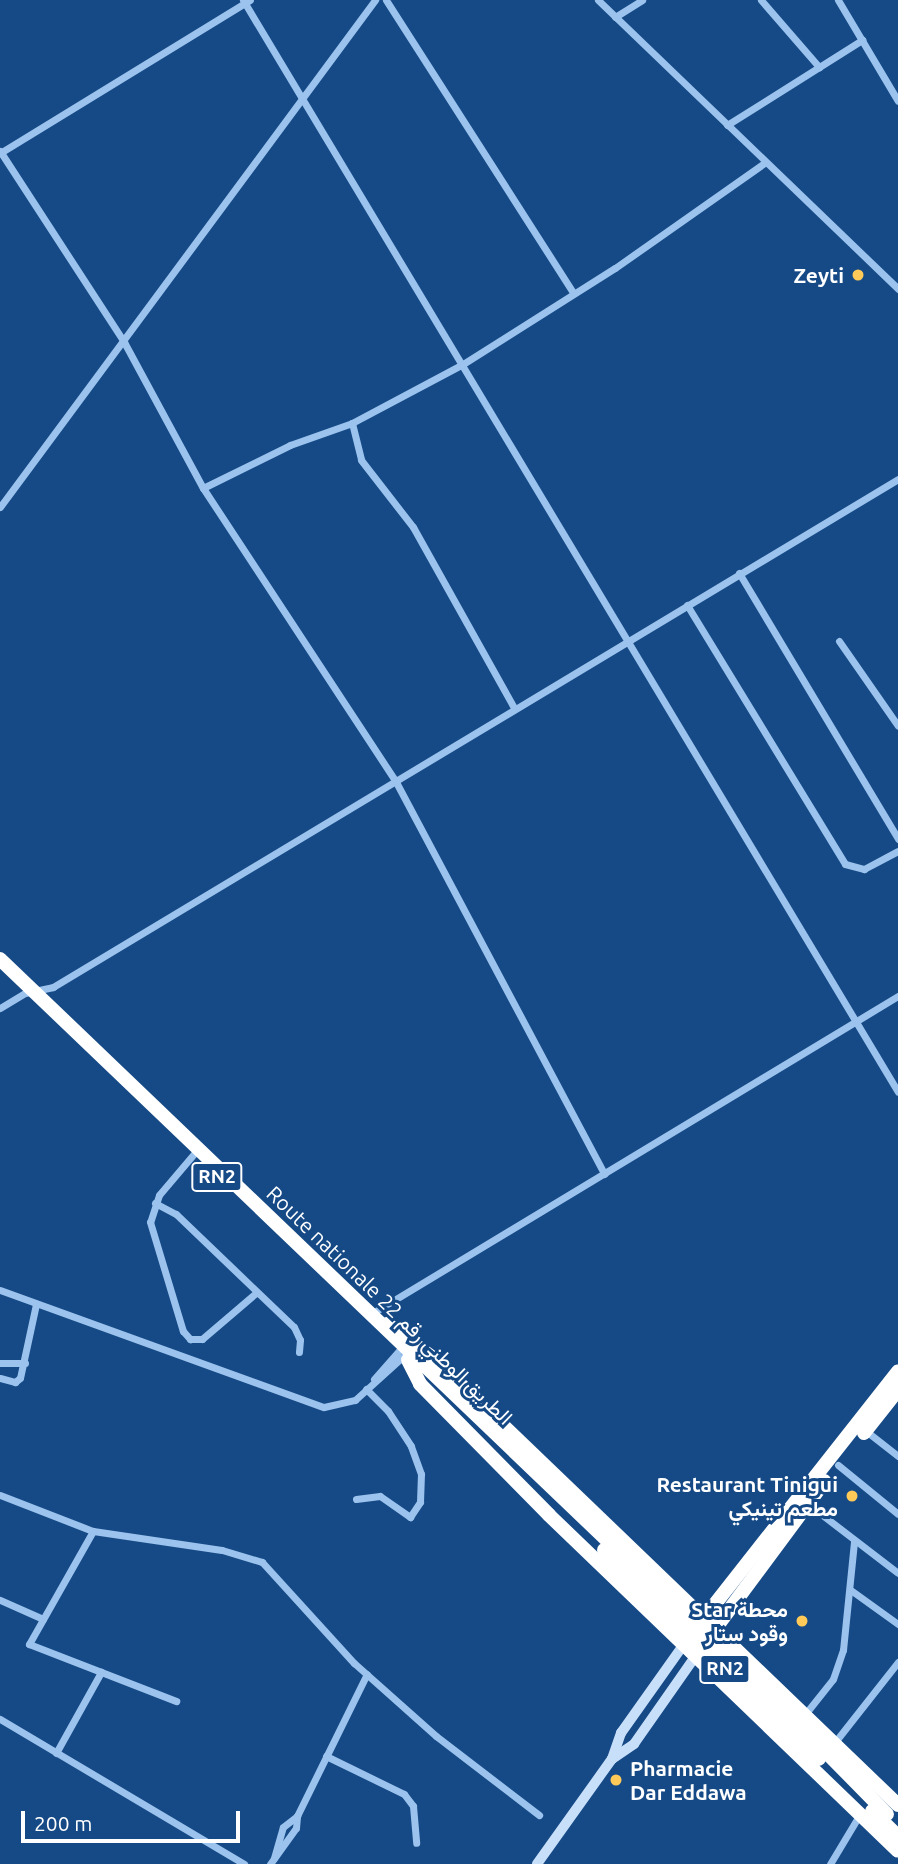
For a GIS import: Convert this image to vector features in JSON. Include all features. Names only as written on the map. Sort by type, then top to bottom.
[{"type":"highway","name":"Route nationale 22 الطريق الوطني رقم","points":[[0,959],[31,993],[404,1353],[635,1574],[827,1751]]},
{"type":"highway","name":"Route nationale 22 الطريق الوطني رقم","points":[[0,969],[31,993]]},
{"type":"highway","name":"Route nationale 22 الطريق الوطني رقم","points":[[195,1152],[373,1317],[404,1353]]},
{"type":"highway","points":[[373,1317],[399,1329],[433,1358],[806,1713],[827,1751],[898,1805]]},
{"type":"highway","points":[[404,1353],[420,1384],[448,1413],[695,1657],[898,1851]]},
{"type":"highway","points":[[684,1644],[898,1371]]},
{"type":"highway","points":[[695,1657],[785,1534],[898,1390]]},
{"type":"highway","name":"RN2","points":[[827,1751],[898,1826]]},
{"type":"highway","name":"RN2","points":[[827,1751],[898,1836]]},
{"type":"street","points":[[0,507],[375,0]]},
{"type":"street","points":[[386,0],[573,292]]},
{"type":"street","points":[[598,0],[898,289]]},
{"type":"street","points":[[615,17],[642,0]]},
{"type":"street","points":[[761,0],[819,67]]},
{"type":"street","points":[[838,0],[898,101]]},
{"type":"street","points":[[604,1174],[396,782],[204,488],[124,342],[0,152],[246,1],[897,1088]]},
{"type":"street","points":[[727,125],[862,40]]},
{"type":"street","points":[[204,488],[290,445],[352,423],[463,364],[766,162]]},
{"type":"street","points":[[352,423],[361,460],[413,527],[514,708]]},
{"type":"street","points":[[0,1008],[31,993],[396,782],[514,708],[898,479]]},
{"type":"street","points":[[739,573],[898,839]]},
{"type":"street","points":[[687,605],[845,864],[864,869],[898,851]]},
{"type":"street","points":[[839,641],[898,726]]},
{"type":"street","points":[[373,1317],[898,996]]},
{"type":"street","points":[[195,1152],[155,1203],[152,1233],[183,1331],[190,1339],[209,1335],[257,1292]]},
{"type":"street","points":[[155,1203],[176,1214],[294,1327],[300,1340],[299,1352]]},
{"type":"street","points":[[0,1290],[314,1405],[347,1403],[404,1353]]},
{"type":"street","points":[[0,1378],[15,1382],[25,1363],[36,1304]]},
{"type":"street","points":[[0,1363],[25,1363]]},
{"type":"street","points":[[356,1499],[380,1496],[410,1517],[420,1503],[421,1474],[411,1446],[368,1387]]},
{"type":"street","points":[[866,1430],[898,1456]]},
{"type":"street","points":[[838,1465],[898,1514]]},
{"type":"street","points":[[0,1495],[93,1531],[222,1550],[262,1562],[366,1674],[436,1736],[539,1815]]},
{"type":"street","points":[[808,1504],[854,1542],[898,1573]]},
{"type":"street","points":[[93,1531],[29,1644],[176,1701]]},
{"type":"street","points":[[806,1713],[838,1664],[852,1591],[854,1542]]},
{"type":"street","points":[[852,1591],[898,1624]]},
{"type":"street","points":[[0,1600],[43,1619]]},
{"type":"street","points":[[537,1864],[612,1759],[621,1733],[684,1644]]},
{"type":"street","points":[[612,1759],[634,1744],[695,1657]]},
{"type":"street","points":[[827,1751],[898,1662]]},
{"type":"street","points":[[56,1753],[101,1672]]},
{"type":"street","points":[[272,1861],[283,1828],[297,1816],[366,1674]]},
{"type":"street","points":[[0,1719],[244,1864]]},
{"type":"street","points":[[326,1756],[404,1794],[413,1806],[416,1843]]},
{"type":"street","points":[[830,1864],[861,1813]]},
{"type":"place","name":"Zeyti","points":[[858,275]]},
{"type":"place","name":"Restaurant Tinigui مطعم تينيكي","points":[[852,1496]]},
{"type":"place","name":"Star محطة وقود ستار","points":[[802,1621]]},
{"type":"place","name":"Pharmacie Dar Eddawa","points":[[616,1780]]}]
